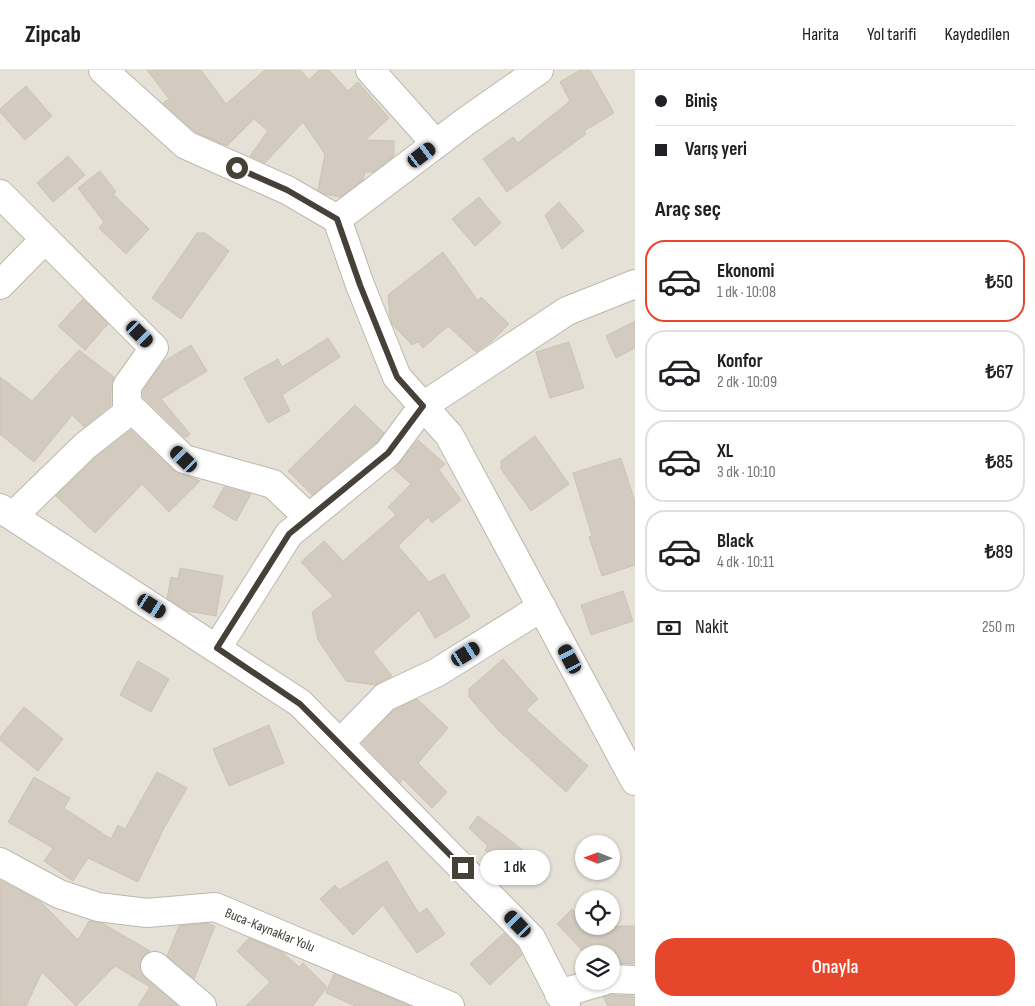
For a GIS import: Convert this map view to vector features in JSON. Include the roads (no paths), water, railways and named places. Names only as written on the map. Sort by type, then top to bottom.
[{"type":"street","points":[[103,70],[186,146],[287,190],[337,219],[360,285],[397,377],[449,435],[635,781]]},
{"type":"street","points":[[370,70],[436,144]]},
{"type":"street","points":[[337,219],[436,144],[539,70]]},
{"type":"street","points":[[0,194],[154,348],[127,386],[127,413],[6,512],[217,648],[300,704],[531,938],[562,1000],[584,990]]},
{"type":"street","points":[[0,285],[45,239]]},
{"type":"street","points":[[217,648],[289,534],[388,453],[423,406],[566,311],[635,284]]},
{"type":"street","points":[[127,404],[184,459],[273,484],[309,518]]},
{"type":"street","points":[[340,743],[385,697],[436,673],[542,607]]},
{"type":"street","name":"Buca-Kaynaklar Yolu","points":[[0,862],[59,894],[98,907],[147,913],[215,907],[450,1006]]},
{"type":"street","points":[[155,966],[202,1006]]},
{"type":"street","points":[[620,979],[635,980]]}]
